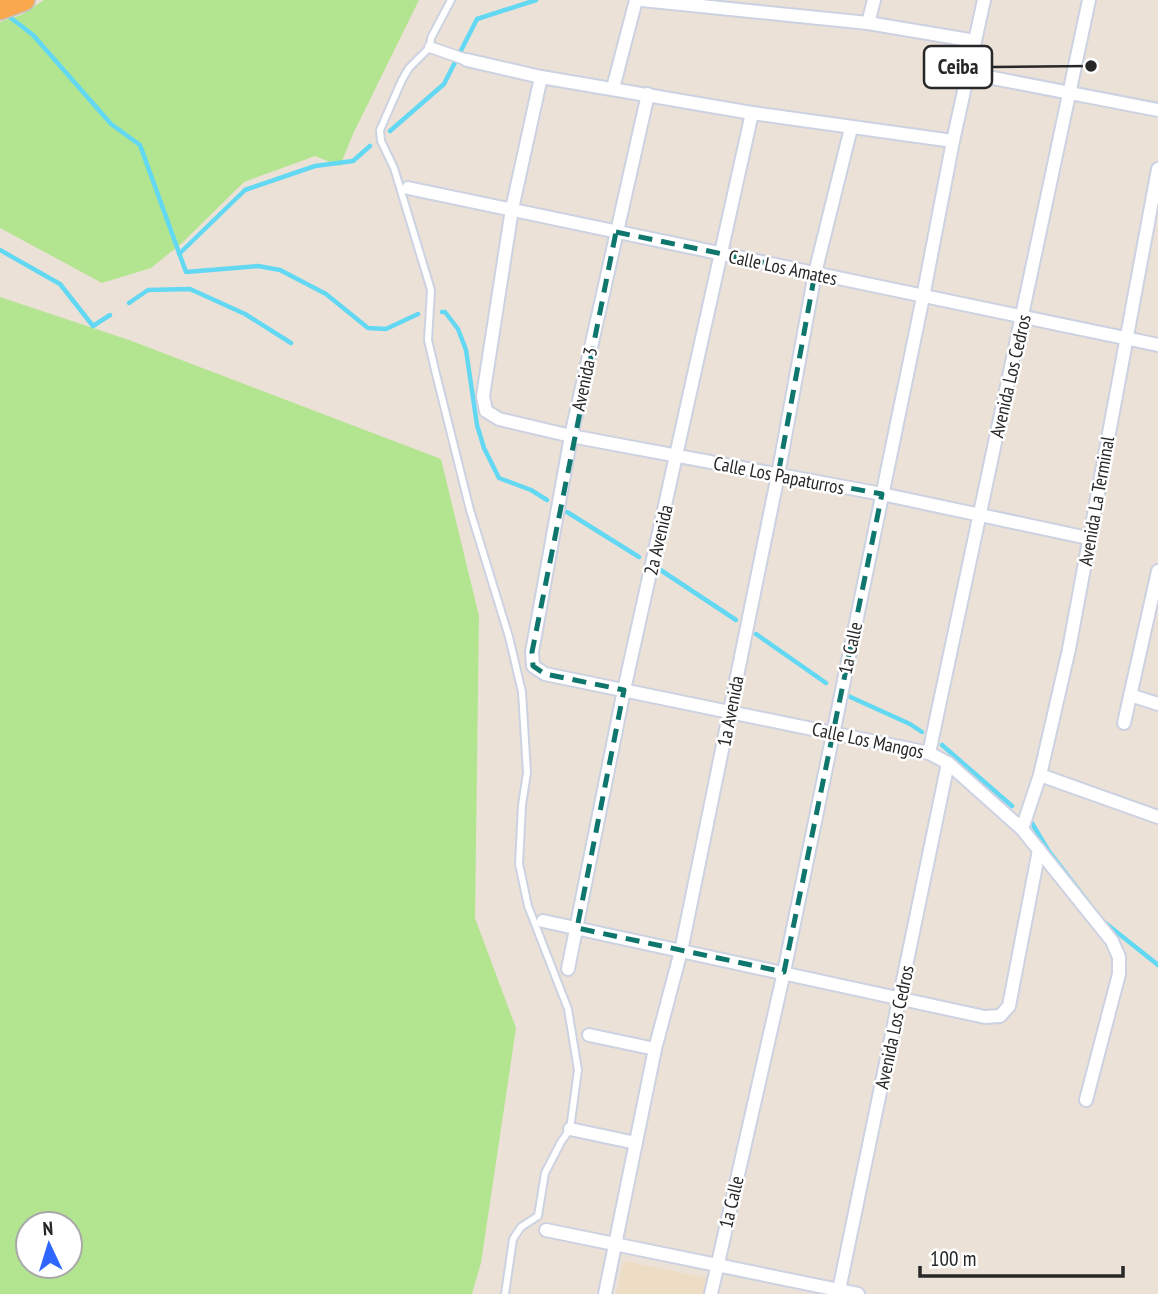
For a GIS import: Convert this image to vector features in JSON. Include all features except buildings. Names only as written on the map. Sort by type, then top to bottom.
[{"type":"highway","points":[[0,9],[24,0]]},
{"type":"street","points":[[613,88],[636,0]]},
{"type":"street","points":[[642,0],[868,23],[975,41]]},
{"type":"street","points":[[868,23],[874,0]]},
{"type":"street","name":"1a Calle","points":[[710,1294],[784,972],[984,0]]},
{"type":"street","name":"Avenida Los Cedros","points":[[929,752],[1089,0]]},
{"type":"street","points":[[430,47],[452,56],[541,77],[752,113],[953,141]]},
{"type":"street","points":[[967,74],[1158,110]]},
{"type":"street","points":[[512,209],[541,77]]},
{"type":"street","name":"Avenida 3","points":[[533,666],[532,652],[571,436],[648,94]]},
{"type":"street","name":"2a Avenida","points":[[568,969],[624,690],[752,113]]},
{"type":"street","name":"1a Avenida","points":[[605,1294],[655,1049],[681,951],[778,475],[815,272],[851,128]]},
{"type":"street","name":"Avenida La Terminal","points":[[1021,829],[1040,775],[1067,660],[1158,169]]},
{"type":"street","name":"Calle Los Amates","points":[[408,188],[1158,345]]},
{"type":"street","name":"Calle Los Papaturros","points":[[512,209],[483,396],[485,411],[499,419],[571,436],[882,494],[1088,538]]},
{"type":"street","points":[[1124,723],[1155,595],[1158,571]]},
{"type":"street","name":"Calle Los Mangos","points":[[533,666],[545,674],[929,752],[948,763],[1021,829],[1112,941],[1119,957],[1119,974],[1086,1100]]},
{"type":"street","points":[[1130,695],[1158,704]]},
{"type":"street","name":"Avenida Los Cedros","points":[[839,1290],[948,763]]},
{"type":"street","points":[[1040,775],[1158,817]]},
{"type":"street","points":[[543,921],[985,1017],[1000,1016],[1009,1006],[1039,850]]},
{"type":"street","points":[[589,1035],[655,1049]]},
{"type":"street","points":[[570,1129],[636,1143]]},
{"type":"street","points":[[546,1230],[859,1294]]},
{"type":"lane","points":[[452,0],[431,38],[430,47],[409,68],[402,80],[380,130],[381,141],[394,168],[431,290],[428,340],[470,510],[509,637],[522,692],[527,774],[522,805],[519,864],[528,906],[568,1009],[578,1070],[570,1129],[545,1173],[538,1216],[521,1227],[513,1239],[505,1294]]},
{"type":"highlighted area","points":[[616,232],[815,273],[778,475],[882,494],[784,972],[577,928],[624,690],[545,674],[533,666],[532,652]]},
{"type":"shaded area","points":[[624,1261],[707,1278],[704,1294],[616,1294]]},
{"type":"green space","points":[[44,0],[419,0],[340,166],[315,156],[244,182],[182,243],[151,268],[102,283],[0,228],[0,22],[21,15]]},
{"type":"green space","points":[[0,297],[129,340],[441,459],[479,616],[475,918],[516,1028],[481,1263],[472,1294],[0,1294]]},
{"type":"waterway","points":[[390,131],[444,84],[477,19],[536,0]]},
{"type":"waterway","points":[[7,15],[33,35],[111,124],[140,145],[186,272],[258,266],[280,270],[326,294],[368,328],[386,329],[418,314]]},
{"type":"waterway","points":[[179,254],[245,190],[315,166],[353,161],[370,146]]},
{"type":"waterway","points":[[0,250],[60,284],[93,326],[110,315]]},
{"type":"waterway","points":[[129,303],[148,290],[190,289],[245,314],[291,343]]},
{"type":"waterway","points":[[442,312],[445,312],[458,329],[466,350],[477,425],[484,448],[499,478],[531,490],[547,500]]},
{"type":"waterway","points":[[567,512],[639,557]]},
{"type":"waterway","points":[[659,569],[736,620]]},
{"type":"waterway","points":[[756,634],[826,683]]},
{"type":"waterway","points":[[846,695],[922,732]]},
{"type":"waterway","points":[[942,745],[1012,806]]},
{"type":"waterway","points":[[1030,820],[1048,850],[1088,902]]},
{"type":"waterway","points":[[1104,922],[1158,965]]},
{"type":"place","name":"Ceiba","points":[[1091,66]]}]
